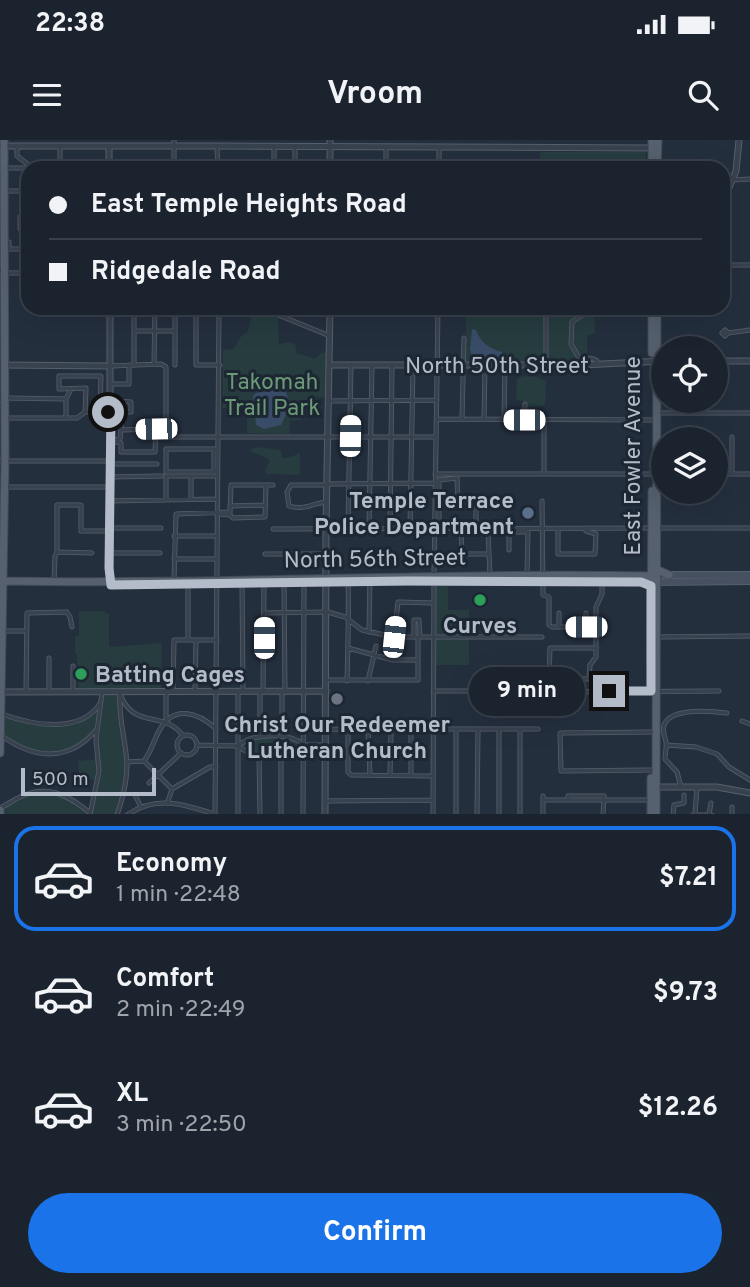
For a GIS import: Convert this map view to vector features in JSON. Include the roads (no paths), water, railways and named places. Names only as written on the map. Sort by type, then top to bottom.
[{"type":"main road","points":[[655,143],[655,161]]},
{"type":"main road","points":[[0,753],[4,520],[1,518],[0,405],[2,144]]},
{"type":"main road","points":[[0,256],[2,241]]},
{"type":"main road","points":[[0,314],[2,327]]},
{"type":"main road","name":"East Fowler Avenue","points":[[653,315],[655,336]]},
{"type":"main road","name":"East Fowler Avenue","points":[[657,315],[657,336]]},
{"type":"main road","points":[[2,366],[7,398],[2,434]]},
{"type":"main road","name":"East Fowler Avenue","points":[[654,413],[654,427]]},
{"type":"main road","points":[[0,478],[2,461]]},
{"type":"main road","name":"East Fowler Avenue","points":[[654,504],[654,814]]},
{"type":"main road","name":"North 56th Street","points":[[488,578],[527,575],[543,578]]},
{"type":"main road","points":[[652,577],[750,575]]},
{"type":"main road","name":"East Fowler Avenue","points":[[652,577],[657,595],[653,639],[656,665],[654,691]]},
{"type":"main road","name":"North 56th Street","points":[[2,583],[304,583],[408,578],[652,577],[750,581]]},
{"type":"main road","points":[[79,585],[94,582]]},
{"type":"main road","points":[[124,585],[137,582]]},
{"type":"main road","name":"North 56th Street","points":[[174,583],[188,585],[218,582]]},
{"type":"main road","name":"North 56th Street","points":[[284,582],[326,582]]},
{"type":"main road","name":"North 56th Street","points":[[2,583],[155,583]]},
{"type":"main road","name":"East Fowler Avenue","points":[[654,732],[651,770],[654,814]]},
{"type":"street","points":[[730,183],[738,140]]},
{"type":"street","points":[[109,143],[110,161]]},
{"type":"street","points":[[2,144],[295,147],[330,144],[439,147],[655,143]]},
{"type":"street","points":[[17,146],[17,156],[24,161]]},
{"type":"street","points":[[274,147],[274,161]]},
{"type":"street","points":[[295,147],[295,161]]},
{"type":"street","points":[[386,147],[386,161]]},
{"type":"street","points":[[439,147],[439,161]]},
{"type":"street","points":[[3,170],[21,169]]},
{"type":"street","points":[[732,178],[750,178]]},
{"type":"street","points":[[2,191],[21,191]]},
{"type":"street","points":[[2,241],[9,242],[9,249],[21,248]]},
{"type":"street","points":[[730,265],[750,265]]},
{"type":"street","points":[[2,271],[21,272]]},
{"type":"street","points":[[110,315],[110,583]]},
{"type":"street","points":[[101,384],[129,384],[134,315]]},
{"type":"street","points":[[154,364],[155,315]]},
{"type":"street","points":[[175,315],[175,365]]},
{"type":"street","points":[[196,315],[195,365],[220,365]]},
{"type":"street","points":[[127,814],[141,807],[168,802],[216,814],[216,449],[219,437],[219,315]]},
{"type":"street","points":[[284,315],[330,336]]},
{"type":"street","points":[[325,814],[330,315]]},
{"type":"street","points":[[433,814],[433,603],[438,315]]},
{"type":"street","points":[[546,315],[546,366]]},
{"type":"street","points":[[582,315],[572,322],[571,341],[578,356],[585,359],[594,358],[597,365]]},
{"type":"street","points":[[728,333],[750,330]]},
{"type":"street","points":[[134,331],[175,331]]},
{"type":"street","points":[[462,419],[464,338]]},
{"type":"street","points":[[728,361],[750,361]]},
{"type":"street","name":"North 50th Street","points":[[330,365],[546,366],[651,362]]},
{"type":"street","points":[[2,366],[161,364],[166,368],[166,437],[436,437]]},
{"type":"street","points":[[348,529],[351,366]]},
{"type":"street","points":[[369,529],[372,366]]},
{"type":"street","points":[[390,529],[392,366]]},
{"type":"street","points":[[410,529],[413,366]]},
{"type":"street","points":[[484,419],[485,366]]},
{"type":"street","points":[[504,420],[505,366]]},
{"type":"street","points":[[85,412],[86,388],[59,389],[59,376],[101,376],[100,412]]},
{"type":"street","points":[[66,418],[66,399],[71,389]]},
{"type":"street","points":[[7,398],[66,399]]},
{"type":"street","points":[[329,401],[438,400]]},
{"type":"street","points":[[4,418],[77,418],[85,412],[131,412],[131,402],[111,401]]},
{"type":"street","points":[[524,420],[525,404]]},
{"type":"street","points":[[437,419],[544,420],[683,413],[750,413]]},
{"type":"street","points":[[544,420],[544,474]]},
{"type":"street","points":[[110,441],[120,439],[121,421]]},
{"type":"street","points":[[110,441],[120,442],[121,452],[155,452],[156,429],[121,430]]},
{"type":"street","points":[[732,437],[732,474]]},
{"type":"street","points":[[216,449],[166,449],[166,472],[217,473]]},
{"type":"street","points":[[2,461],[157,464]]},
{"type":"street","points":[[110,476],[191,476],[217,473]]},
{"type":"street","points":[[435,474],[651,474]]},
{"type":"street","points":[[728,474],[750,474]]},
{"type":"street","points":[[164,476],[166,500]]},
{"type":"street","points":[[191,476],[191,499]]},
{"type":"street","points":[[457,476],[439,480],[439,522],[488,530]]},
{"type":"street","points":[[457,476],[458,501],[476,503],[476,526]]},
{"type":"street","points":[[327,502],[298,509],[289,506],[286,492],[291,485],[435,483]]},
{"type":"street","points":[[266,485],[265,517],[233,518],[230,513],[231,485],[266,485],[273,485]]},
{"type":"street","points":[[2,487],[110,487]]},
{"type":"street","points":[[110,501],[218,499]]},
{"type":"street","points":[[542,501],[543,597],[549,597],[549,625],[596,627]]},
{"type":"street","points":[[55,583],[57,505],[81,505],[81,531],[161,528]]},
{"type":"street","points":[[230,506],[266,505]]},
{"type":"street","points":[[174,583],[176,514],[230,513]]},
{"type":"street","points":[[461,530],[476,526]]},
{"type":"street","points":[[558,528],[558,554],[595,554],[596,534],[586,531],[585,528]]},
{"type":"street","points":[[273,529],[750,528]]},
{"type":"street","points":[[461,530],[461,554],[488,554]]},
{"type":"street","points":[[488,530],[488,578]]},
{"type":"street","points":[[509,530],[509,550]]},
{"type":"street","points":[[509,530],[528,532],[527,575]]},
{"type":"street","points":[[174,536],[218,536]]},
{"type":"street","points":[[57,552],[92,553]]},
{"type":"street","points":[[109,553],[160,554]]},
{"type":"street","points":[[265,554],[326,554]]},
{"type":"street","points":[[174,559],[217,559]]},
{"type":"street","points":[[596,648],[551,648],[547,660],[551,679],[587,679],[590,665],[596,657],[596,648],[596,627],[596,607],[602,594],[602,578]]},
{"type":"street","points":[[369,632],[370,580]]},
{"type":"street","points":[[260,737],[264,581]]},
{"type":"street","points":[[347,681],[348,581]]},
{"type":"street","points":[[237,814],[242,582]]},
{"type":"street","points":[[282,737],[284,582]]},
{"type":"street","points":[[303,814],[304,583]]},
{"type":"street","points":[[188,585],[188,640]]},
{"type":"street","points":[[394,637],[398,602],[433,603]]},
{"type":"street","points":[[26,692],[26,614],[66,612],[72,627]]},
{"type":"street","points":[[264,612],[326,612],[349,619],[362,630],[394,637],[542,637]]},
{"type":"street","points":[[586,612],[586,627]]},
{"type":"street","points":[[559,613],[559,627]]},
{"type":"street","points":[[1,631],[26,631]]},
{"type":"street","points":[[654,637],[750,636]]},
{"type":"street","points":[[326,680],[418,680],[417,638]]},
{"type":"street","points":[[144,761],[166,721],[166,696],[171,692],[174,640],[217,640]]},
{"type":"street","points":[[195,692],[196,640]]},
{"type":"street","points":[[368,681],[376,646]]},
{"type":"street","points":[[348,648],[393,660],[418,660]]},
{"type":"street","points":[[49,658],[49,692]]},
{"type":"street","points":[[73,666],[73,691]]},
{"type":"street","points":[[0,692],[326,691]]},
{"type":"street","points":[[433,691],[541,691]]},
{"type":"street","points":[[557,692],[719,691]]},
{"type":"street","points":[[0,811],[23,795],[46,791],[65,795],[90,813],[99,771],[96,738],[102,692]]},
{"type":"street","points":[[120,692],[124,705],[139,717],[166,721],[183,736],[193,737],[197,745]]},
{"type":"street","points":[[117,814],[125,790],[127,762],[119,716],[120,692]]},
{"type":"street","points":[[94,711],[101,701]]},
{"type":"street","points":[[0,713],[21,721],[47,725],[74,721],[101,709]]},
{"type":"street","points":[[681,787],[677,772],[665,759],[664,727],[673,715],[708,710],[727,713]]},
{"type":"street","points":[[166,721],[186,713],[197,715],[216,730]]},
{"type":"street","points":[[742,722],[750,724]]},
{"type":"street","points":[[0,735],[26,751],[47,755],[66,752],[90,736],[98,727]]},
{"type":"street","points":[[326,729],[366,729],[370,732],[370,775]]},
{"type":"street","points":[[348,729],[348,772],[351,775],[433,776]]},
{"type":"street","points":[[390,775],[393,729],[411,731],[411,775]]},
{"type":"street","points":[[433,729],[538,729]]},
{"type":"street","points":[[520,729],[520,814]]},
{"type":"street","points":[[456,730],[456,814]]},
{"type":"street","points":[[477,814],[478,730]]},
{"type":"street","points":[[499,730],[499,814]]},
{"type":"street","points":[[651,770],[561,771],[560,733],[654,732]]},
{"type":"street","points":[[90,736],[96,738]]},
{"type":"street","points":[[181,753],[177,746],[183,736]]},
{"type":"street","points":[[197,745],[238,746],[244,741],[260,737],[282,737],[303,745],[325,745]]},
{"type":"street","points":[[149,783],[181,753],[193,753],[197,745]]},
{"type":"street","points":[[238,746],[244,751],[259,754],[281,754],[298,751],[303,745]]},
{"type":"street","points":[[666,746],[696,747],[717,754],[729,768],[750,779]]},
{"type":"street","points":[[259,754],[260,814]]},
{"type":"street","points":[[281,754],[281,814]]},
{"type":"street","points":[[127,762],[144,761],[172,789]]},
{"type":"street","points":[[168,802],[172,789],[210,767],[216,767]]},
{"type":"street","points":[[654,787],[697,787],[750,793]]},
{"type":"street","points":[[697,787],[694,814],[711,813],[711,803]]},
{"type":"street","points":[[125,790],[130,793]]},
{"type":"street","points":[[543,814],[543,798],[568,800],[568,796],[604,796],[603,814]]},
{"type":"street","points":[[673,814],[674,805],[684,803],[684,796]]},
{"type":"street","points":[[136,797],[141,807]]},
{"type":"street","points":[[325,801],[433,800]]},
{"type":"street","points":[[604,800],[651,800]]},
{"type":"street","points":[[732,807],[732,814]]},
{"type":"water","points":[[472,329],[476,330],[486,344],[502,352],[504,357],[472,358]]},
{"type":"water","points":[[285,388],[290,406],[281,425],[264,429],[256,425],[253,396],[256,393]]},
{"type":"place","name":"Temple Terrace Police Department","points":[[528,513]]},
{"type":"place","name":"Curves","points":[[480,600]]},
{"type":"place","name":"Batting Cages","points":[[81,674]]},
{"type":"place","name":"Christ Our Redeemer Lutheran Church","points":[[337,699]]},
{"type":"park label","name":"Takomah Trail Park","points":[[272,394]]}]
